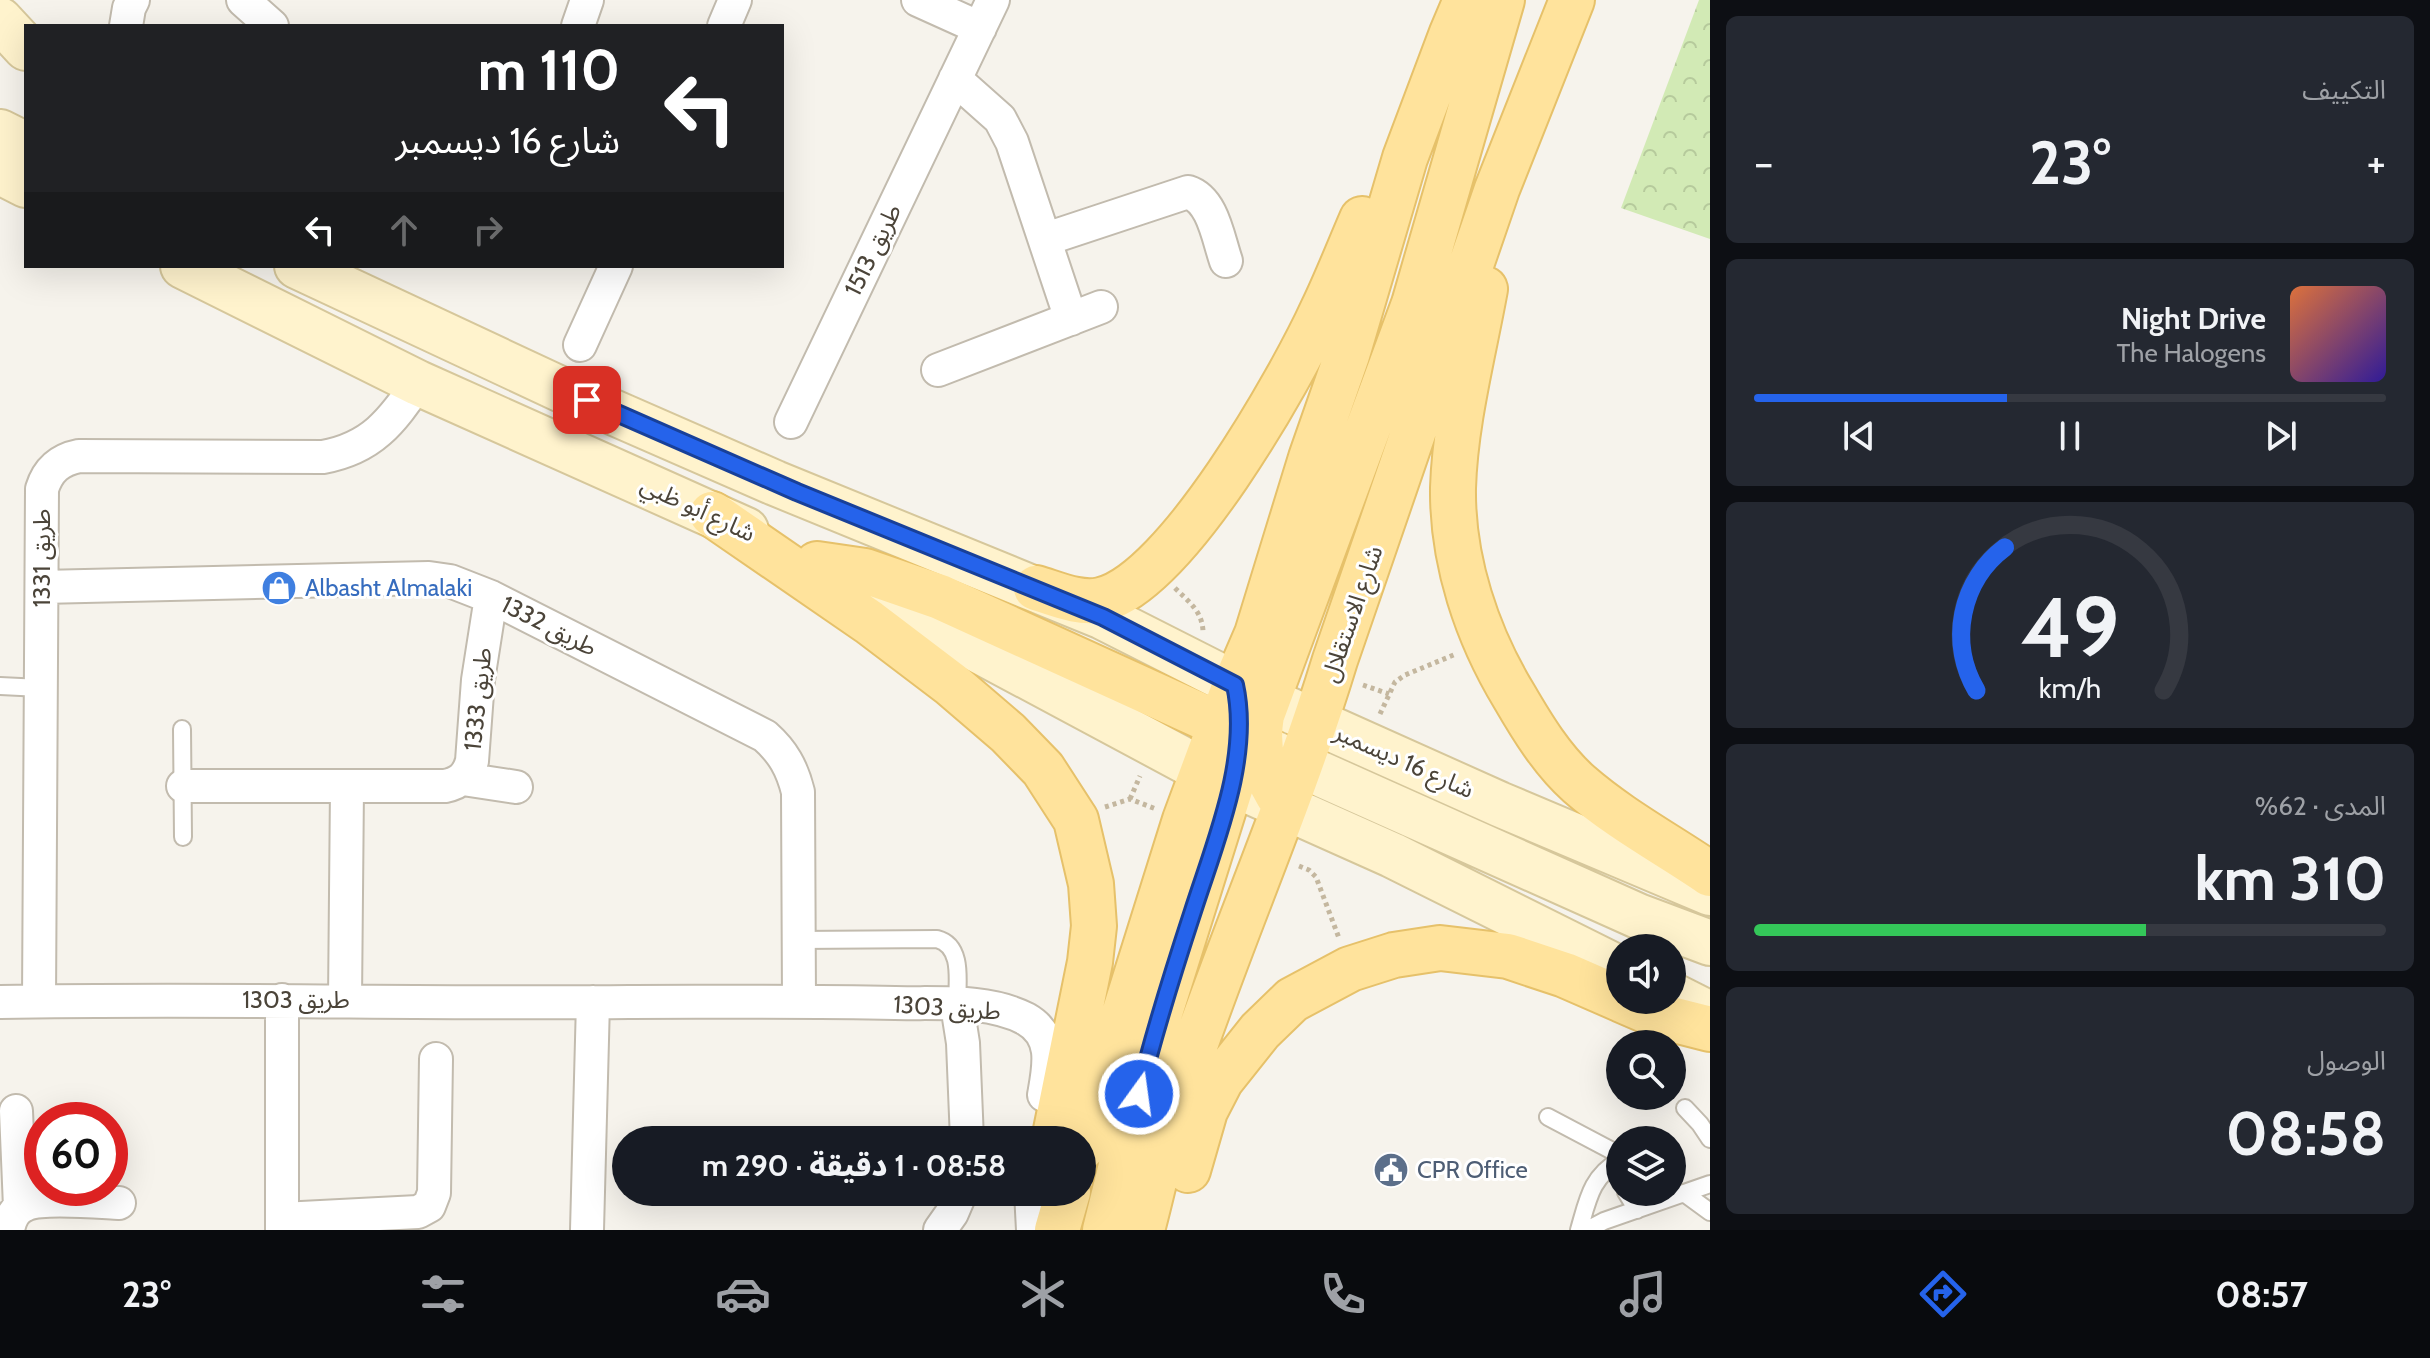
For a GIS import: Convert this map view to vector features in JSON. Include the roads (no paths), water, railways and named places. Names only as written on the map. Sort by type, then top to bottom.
[{"type":"main road","points":[[1089,1126],[1185,820],[1240,735],[1257,634],[1311,458],[1347,355],[1405,158],[1466,0]]},
{"type":"main road","points":[[1105,1230],[1154,1032],[1240,735],[1414,304],[1502,0]]},
{"type":"main road","name":"شارع الاستقلال","points":[[1142,1230],[1177,1098],[1316,721],[1497,189],[1572,0]]},
{"type":"main road","points":[[301,268],[560,389],[775,483],[1036,588],[1083,601],[1102,600],[1133,585],[1154,568],[1178,543],[1229,472],[1275,400],[1323,311],[1364,215],[1405,158]]},
{"type":"main road","points":[[1497,189],[1490,261],[1457,445],[1453,489],[1455,536],[1472,606],[1499,673],[1535,733],[1577,782],[1628,821],[1710,874]]},
{"type":"main road","name":"شارع أبو ظبي","points":[[187,268],[418,383],[817,564],[1240,735]]},
{"type":"main road","points":[[712,514],[869,622],[952,685],[1008,733],[1043,769],[1076,820],[1091,884],[1094,926],[1090,962],[1057,1126]]},
{"type":"main road","name":"شارع 16 ديسمبر","points":[[1036,588],[1103,617],[1240,735],[1316,721],[1499,804],[1710,893]]},
{"type":"main road","points":[[1240,735],[1263,768],[1272,788],[1292,786],[1417,816],[1638,916],[1710,943]]},
{"type":"main road","points":[[1292,786],[1392,855],[1606,962]]},
{"type":"main road","points":[[1169,1230],[1205,1111],[1221,1080],[1260,1031],[1292,1000],[1340,974],[1394,955],[1440,948],[1508,956],[1565,975],[1606,993]]},
{"type":"main road","points":[[1686,1002],[1710,1014]]},
{"type":"main road","points":[[1654,1014],[1710,1029]]},
{"type":"main road","points":[[1034,1230],[1040,1206]]},
{"type":"main road","points":[[1057,1230],[1064,1206]]},
{"type":"street","points":[[126,24],[133,0]]},
{"type":"street","points":[[243,0],[270,24]]},
{"type":"street","points":[[579,24],[587,0]]},
{"type":"street","points":[[725,24],[735,0]]},
{"type":"street","points":[[918,0],[986,14]]},
{"type":"street","name":"طريق 1513","points":[[791,422],[986,14]]},
{"type":"street","points":[[955,79],[1000,119],[1012,142],[1071,319]]},
{"type":"street","points":[[1046,239],[1188,192],[1198,195],[1206,203],[1226,261]]},
{"type":"street","points":[[580,345],[615,268]]},
{"type":"street","points":[[938,370],[1101,307]]},
{"type":"street","name":"طريق 1331","points":[[39,1001],[42,489],[51,470],[59,463],[79,456],[323,457],[340,454],[356,448],[385,428],[418,383]]},
{"type":"street","name":"طريق 1332","points":[[42,587],[429,578],[461,584],[765,736],[791,768],[798,792],[799,1001]]},
{"type":"street","name":"طريق 1333","points":[[183,786],[455,784],[469,771],[472,761],[478,680],[491,597]]},
{"type":"street","points":[[463,779],[516,787]]},
{"type":"street","points":[[345,1000],[347,787]]},
{"type":"street","points":[[282,1000],[282,1224],[418,1212],[429,1206],[434,1193],[436,1059]]},
{"type":"street","name":"طريق 1303","points":[[0,1002],[799,1001],[995,1008],[1031,1022],[1043,1036],[1049,1067],[1038,1126]]},
{"type":"street","points":[[587,1230],[593,1002]]},
{"type":"street","points":[[957,1005],[963,1043],[966,1126]]},
{"type":"street","points":[[14,1219],[16,1111]]},
{"type":"street","points":[[940,1230],[955,1206]]},
{"type":"street","points":[[1032,1206],[1034,1230]]},
{"type":"lane","points":[[0,686],[41,688]]},
{"type":"lane","points":[[182,729],[183,837]]},
{"type":"lane","points":[[798,940],[944,941],[950,945],[956,958],[957,1005]]},
{"type":"lane","points":[[1710,1116],[1685,1108],[1710,1139]]},
{"type":"lane","points":[[1548,1117],[1606,1154]]},
{"type":"lane","points":[[1579,1230],[1592,1187],[1606,1169]]},
{"type":"lane","points":[[1686,1192],[1710,1184]]},
{"type":"lane","points":[[1686,1194],[1710,1212]]},
{"type":"lane","points":[[1635,1206],[1637,1210]]},
{"type":"lane","points":[[1587,1230],[1643,1206]]},
{"type":"place","name":"Albasht Almalaki","points":[[279,588]]},
{"type":"place","name":"CPR Office","points":[[1391,1170]]}]
